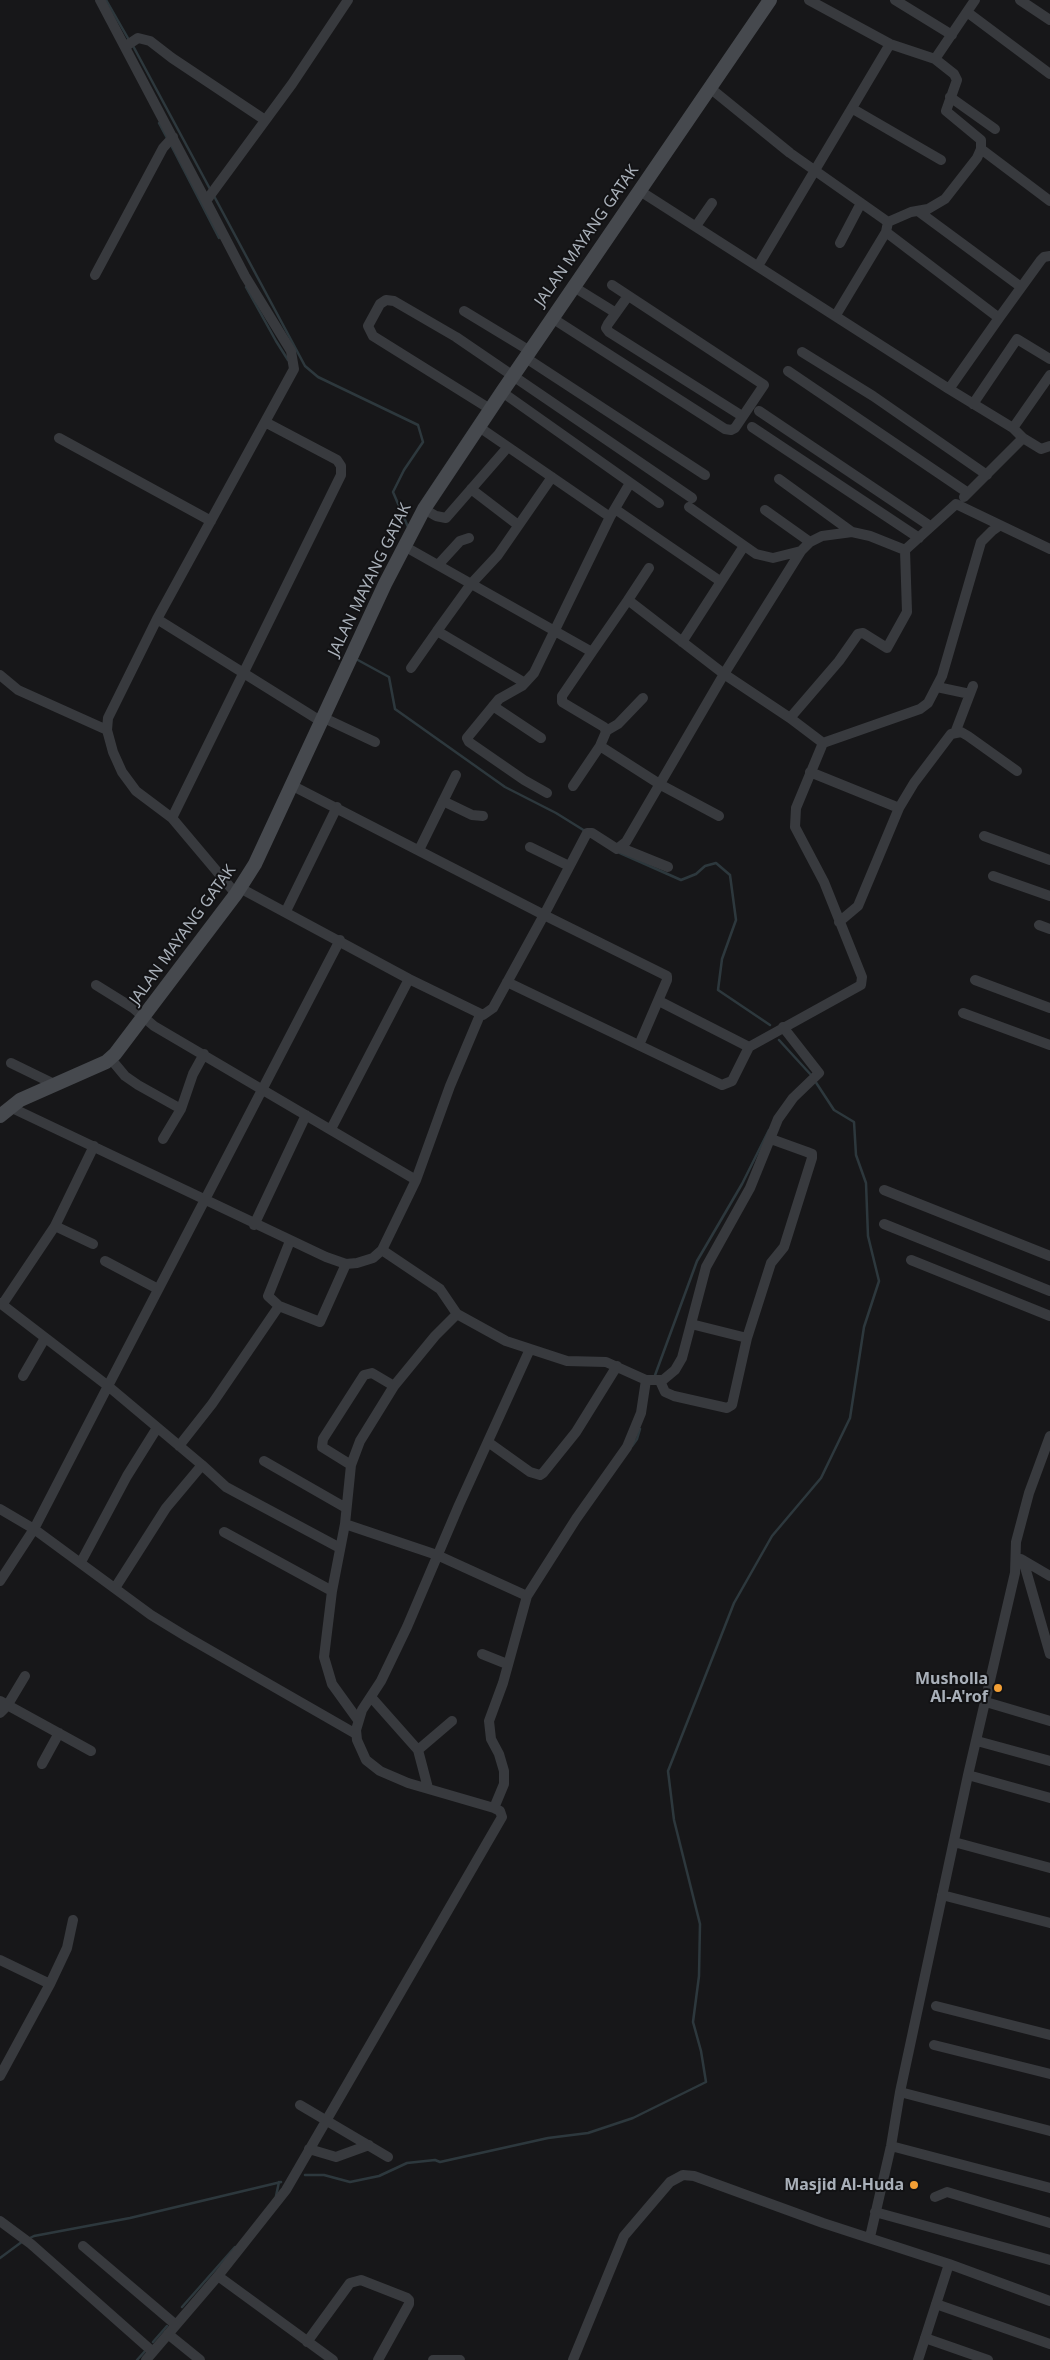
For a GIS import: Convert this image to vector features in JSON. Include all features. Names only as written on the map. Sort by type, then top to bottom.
[{"type":"street","points":[[100,0],[129,43],[170,139],[209,197],[245,276],[291,350],[294,363],[292,374],[157,619],[112,708],[107,730],[113,752],[122,772],[136,791],[172,818],[238,891],[286,911],[480,1015],[487,1014],[493,1008],[587,833],[592,833],[617,849],[621,848],[668,867]]},
{"type":"street","points":[[209,197],[348,0]]},
{"type":"street","name":"JALAN MAYANG GATAK","points":[[5,1111],[54,1084],[110,1058],[144,1017],[238,891],[255,864],[293,786],[356,647],[404,546],[424,509],[490,409],[770,0]]},
{"type":"street","points":[[809,0],[890,44],[935,59],[956,77],[956,84],[946,108],[948,113],[977,134],[981,140],[982,149],[971,168],[952,193],[934,206],[918,211],[887,227],[836,314]]},
{"type":"street","points":[[895,0],[952,35]]},
{"type":"street","points":[[935,59],[975,0]]},
{"type":"street","points":[[1020,0],[1050,20]]},
{"type":"street","points":[[967,12],[1050,74]]},
{"type":"street","points":[[129,43],[142,38],[150,41],[172,58],[265,120]]},
{"type":"street","points":[[758,266],[890,44]]},
{"type":"street","points":[[710,88],[761,130],[861,203],[887,227],[999,318]]},
{"type":"street","points":[[950,97],[995,129]]},
{"type":"street","points":[[852,109],[941,160]]},
{"type":"street","points":[[977,134],[984,122]]},
{"type":"street","points":[[95,274],[170,139]]},
{"type":"street","points":[[982,149],[1050,201]]},
{"type":"street","points":[[640,191],[836,314],[949,389],[1013,428],[1041,449],[1050,446]]},
{"type":"street","points":[[696,226],[712,203]]},
{"type":"street","points":[[840,243],[861,203]]},
{"type":"street","points":[[918,211],[1021,287]]},
{"type":"street","points":[[949,389],[1021,287],[1044,257],[1050,256]]},
{"type":"street","points":[[552,318],[728,431],[735,428],[764,385],[612,285]]},
{"type":"street","points":[[574,287],[616,313]]},
{"type":"street","points":[[628,296],[608,324],[606,328],[609,332],[742,416]]},
{"type":"street","points":[[490,409],[373,336],[368,326],[375,311],[386,300],[394,301],[456,337],[690,502],[756,554],[773,558],[801,551]]},
{"type":"street","points":[[464,311],[705,475]]},
{"type":"street","points":[[973,404],[1017,339],[1050,358]]},
{"type":"street","points":[[802,352],[873,396],[987,475]]},
{"type":"street","points":[[788,371],[968,494]]},
{"type":"street","points":[[1013,428],[1046,390],[1050,375]]},
{"type":"street","points":[[502,392],[659,503]]},
{"type":"street","points":[[759,411],[930,526]]},
{"type":"street","points":[[172,818],[342,470],[337,460],[265,422]]},
{"type":"street","points":[[479,427],[506,448],[720,581]]},
{"type":"street","points":[[752,427],[919,538]]},
{"type":"street","points":[[59,438],[211,521]]},
{"type":"street","points":[[905,550],[968,494],[1024,438]]},
{"type":"street","points":[[424,509],[436,516],[446,518],[506,448]]},
{"type":"street","points":[[411,668],[471,584],[498,555],[552,477]]},
{"type":"street","points":[[779,479],[852,532]]},
{"type":"street","points":[[547,793],[537,789],[468,741],[471,731],[493,706],[505,694],[525,683],[534,673],[613,513],[630,483]]},
{"type":"street","points":[[471,489],[518,525]]},
{"type":"street","points":[[956,504],[1050,549]]},
{"type":"street","points":[[765,510],[810,542]]},
{"type":"street","points":[[507,982],[722,1085],[732,1081],[749,1047],[859,988],[862,983],[824,882],[796,827],[796,808],[823,744],[920,709],[928,703],[937,687],[950,653],[982,542],[992,531],[995,524]]},
{"type":"street","points":[[621,848],[661,785],[724,674],[801,551],[810,542],[830,533],[852,532],[879,539],[905,550]]},
{"type":"street","points":[[438,566],[460,541],[469,538]]},
{"type":"street","points":[[404,546],[592,652]]},
{"type":"street","points":[[682,642],[744,546]]},
{"type":"street","points":[[796,723],[858,634],[863,633],[887,648],[907,612],[905,550]]},
{"type":"street","points":[[606,730],[561,700],[649,568]]},
{"type":"street","points":[[628,600],[724,674],[796,723],[823,744]]},
{"type":"street","points":[[157,619],[244,674],[323,720],[374,742]]},
{"type":"street","points":[[437,631],[525,683]]},
{"type":"street","points":[[0,676],[18,690],[107,730]]},
{"type":"street","points":[[839,922],[860,904],[899,808],[914,783],[941,745],[955,733],[971,690],[937,687]]},
{"type":"street","points":[[573,786],[600,746],[606,730],[618,724],[643,698]]},
{"type":"street","points":[[493,706],[541,738]]},
{"type":"street","points":[[955,733],[968,736],[1017,771]]},
{"type":"street","points":[[600,746],[661,785],[719,816]]},
{"type":"street","points":[[810,772],[899,808]]},
{"type":"street","points":[[419,850],[456,775]]},
{"type":"street","points":[[293,786],[544,915],[664,973],[668,980],[639,1045]]},
{"type":"street","points":[[443,801],[472,815],[483,816]]},
{"type":"street","points":[[286,911],[337,807]]},
{"type":"street","points":[[984,836],[1050,860]]},
{"type":"street","points":[[530,847],[569,866]]},
{"type":"street","points":[[993,876],[1050,896]]},
{"type":"street","points":[[1039,925],[1050,929]]},
{"type":"street","points":[[0,1581],[34,1529],[340,940]]},
{"type":"street","points":[[331,1129],[409,978]]},
{"type":"street","points":[[975,980],[1050,1008]]},
{"type":"street","points":[[96,985],[144,1017],[154,1026],[416,1180]]},
{"type":"street","points":[[658,1001],[749,1047]]},
{"type":"street","points":[[963,1013],[1050,1045]]},
{"type":"street","points":[[5,1111],[94,1146],[290,1241],[346,1264],[363,1262],[373,1258],[382,1250],[416,1180],[450,1086],[480,1015]]},
{"type":"street","points":[[497,1809],[504,1784],[504,1771],[488,1728],[528,1596],[576,1519],[627,1447],[653,1381],[680,1364],[706,1267],[742,1205],[782,1112],[808,1083],[817,1076],[818,1071],[783,1028]]},
{"type":"street","points":[[163,1139],[181,1109],[193,1074],[204,1054]]},
{"type":"street","points":[[110,1058],[125,1076],[181,1109]]},
{"type":"street","points":[[10,1063],[54,1084]]},
{"type":"street","points":[[254,1224],[306,1115]]},
{"type":"street","points":[[382,1250],[440,1289],[457,1314],[506,1341],[567,1361],[606,1362],[653,1381],[665,1392],[674,1396],[701,1404],[730,1407],[747,1338],[771,1263],[784,1247],[812,1158],[812,1154],[771,1139]]},
{"type":"street","points":[[94,1146],[55,1226],[50,1230],[1,1304],[108,1386],[202,1466],[239,1494],[340,1548]]},
{"type":"street","points":[[884,1190],[1050,1256]]},
{"type":"street","points":[[884,1224],[1050,1290]]},
{"type":"street","points":[[55,1226],[93,1244]]},
{"type":"street","points":[[290,1241],[268,1296],[279,1306],[319,1322],[346,1264]]},
{"type":"street","points":[[911,1260],[1050,1316]]},
{"type":"street","points":[[104,1261],[158,1289]]},
{"type":"street","points":[[179,1446],[212,1404],[279,1306]]},
{"type":"street","points":[[358,1720],[332,1684],[326,1669],[324,1647],[332,1591],[345,1524],[351,1465],[360,1441],[394,1386],[435,1336],[457,1314]]},
{"type":"street","points":[[691,1324],[747,1338]]},
{"type":"street","points":[[23,1376],[45,1338]]},
{"type":"street","points":[[0,2221],[27,2241],[150,2356],[218,2276],[286,2190],[502,1817],[497,1809],[408,1783],[373,1766],[366,1760],[356,1734],[358,1720],[382,1681],[404,1635],[437,1555],[530,1349]]},
{"type":"street","points":[[488,1442],[530,1472],[543,1474],[576,1432],[617,1366]]},
{"type":"street","points":[[351,1465],[322,1447],[322,1439],[364,1375],[372,1373],[394,1386]]},
{"type":"street","points":[[81,1562],[127,1476],[157,1428]]},
{"type":"street","points":[[1050,1436],[1027,1500],[1016,1542],[1019,1558],[1050,1654]]},
{"type":"street","points":[[264,1461],[346,1508]]},
{"type":"street","points":[[115,1588],[166,1508],[202,1466]]},
{"type":"street","points":[[0,1509],[34,1529],[155,1617],[356,1734]]},
{"type":"street","points":[[345,1524],[437,1555],[528,1596]]},
{"type":"street","points":[[224,1532],[332,1591]]},
{"type":"street","points":[[1019,1558],[1050,1576]]},
{"type":"street","points":[[870,2237],[891,2146],[900,2092],[968,1775],[1019,1558]]},
{"type":"street","points":[[482,1654],[507,1664]]},
{"type":"street","points":[[25,1676],[2,1706],[92,1751]]},
{"type":"street","points":[[371,1697],[418,1750],[428,1788]]},
{"type":"street","points":[[986,1702],[1050,1721]]},
{"type":"street","points":[[418,1750],[452,1721]]},
{"type":"street","points":[[42,1764],[59,1733]]},
{"type":"street","points":[[976,1741],[1050,1761]]},
{"type":"street","points":[[968,1775],[1050,1798]]},
{"type":"street","points":[[954,1842],[1050,1868]]},
{"type":"street","points":[[942,1895],[1050,1923]]},
{"type":"street","points":[[1,2071],[50,1984],[67,1948],[73,1920]]},
{"type":"street","points":[[0,1960],[50,1984]]},
{"type":"street","points":[[936,2006],[1050,2035]]},
{"type":"street","points":[[934,2045],[1050,2074]]},
{"type":"street","points":[[900,2092],[1050,2130]]},
{"type":"street","points":[[300,2105],[327,2119],[388,2157]]},
{"type":"street","points":[[309,2150],[336,2157],[369,2145]]},
{"type":"street","points":[[891,2146],[1050,2188]]},
{"type":"street","points":[[573,2360],[624,2236],[675,2177],[688,2174],[823,2223],[949,2264],[1050,2301]]},
{"type":"street","points":[[934,2197],[947,2192],[1050,2223]]},
{"type":"street","points":[[875,2212],[1050,2260]]},
{"type":"street","points":[[83,2246],[176,2325]]},
{"type":"street","points":[[918,2360],[949,2264]]},
{"type":"street","points":[[218,2276],[333,2360]]},
{"type":"street","points":[[307,2342],[350,2283],[361,2280],[409,2300],[409,2304],[378,2360]]},
{"type":"street","points":[[936,2304],[1050,2344]]},
{"type":"street","points":[[168,2334],[200,2360]]},
{"type":"street","points":[[925,2338],[988,2360]]},
{"type":"street","points":[[432,2360],[455,2360]]},
{"type":"waterway","points":[[106,0],[129,40]]},
{"type":"waterway","points":[[132,44],[210,189]]},
{"type":"waterway","points":[[159,123],[167,138]]},
{"type":"waterway","points":[[171,145],[219,238]]},
{"type":"waterway","points":[[214,196],[305,366],[318,377],[418,425],[423,442],[404,470],[393,492],[408,527]]},
{"type":"waterway","points":[[246,287],[276,341],[288,360],[290,360]]},
{"type":"waterway","points":[[356,659],[389,677],[395,709],[505,787],[556,813],[585,831]]},
{"type":"waterway","points":[[620,853],[681,880],[696,874],[705,866],[716,863],[730,875],[736,920],[722,959],[718,990],[770,1025]]},
{"type":"waterway","points":[[779,1040],[812,1076]]},
{"type":"waterway","points":[[305,2175],[324,2175],[350,2182],[379,2176],[407,2163],[435,2160],[440,2162],[548,2138],[588,2133],[633,2118],[706,2082],[701,2051],[693,2022],[699,1976],[700,1924],[674,1820],[668,1771],[734,1603],[772,1536],[821,1478],[850,1418],[864,1327],[879,1281],[868,1236],[866,1183],[856,1155],[854,1122],[834,1110],[815,1081]]},
{"type":"waterway","points":[[654,1378],[697,1261],[742,1184],[769,1130]]},
{"type":"waterway","points":[[632,1446],[637,1439],[640,1429]]},
{"type":"waterway","points":[[276,2196],[279,2182]]},
{"type":"waterway","points":[[28,2239],[34,2236],[130,2218],[281,2182]]},
{"type":"waterway","points":[[0,2258],[23,2241]]},
{"type":"waterway","points":[[182,2307],[235,2247]]},
{"type":"waterway","points":[[153,2342],[167,2326]]},
{"type":"waterway","points":[[137,2360],[146,2350]]},
{"type":"place","name":"Musholla Al-A'rof","points":[[998,1688]]},
{"type":"place","name":"Masjid Al-Huda","points":[[914,2185]]}]
